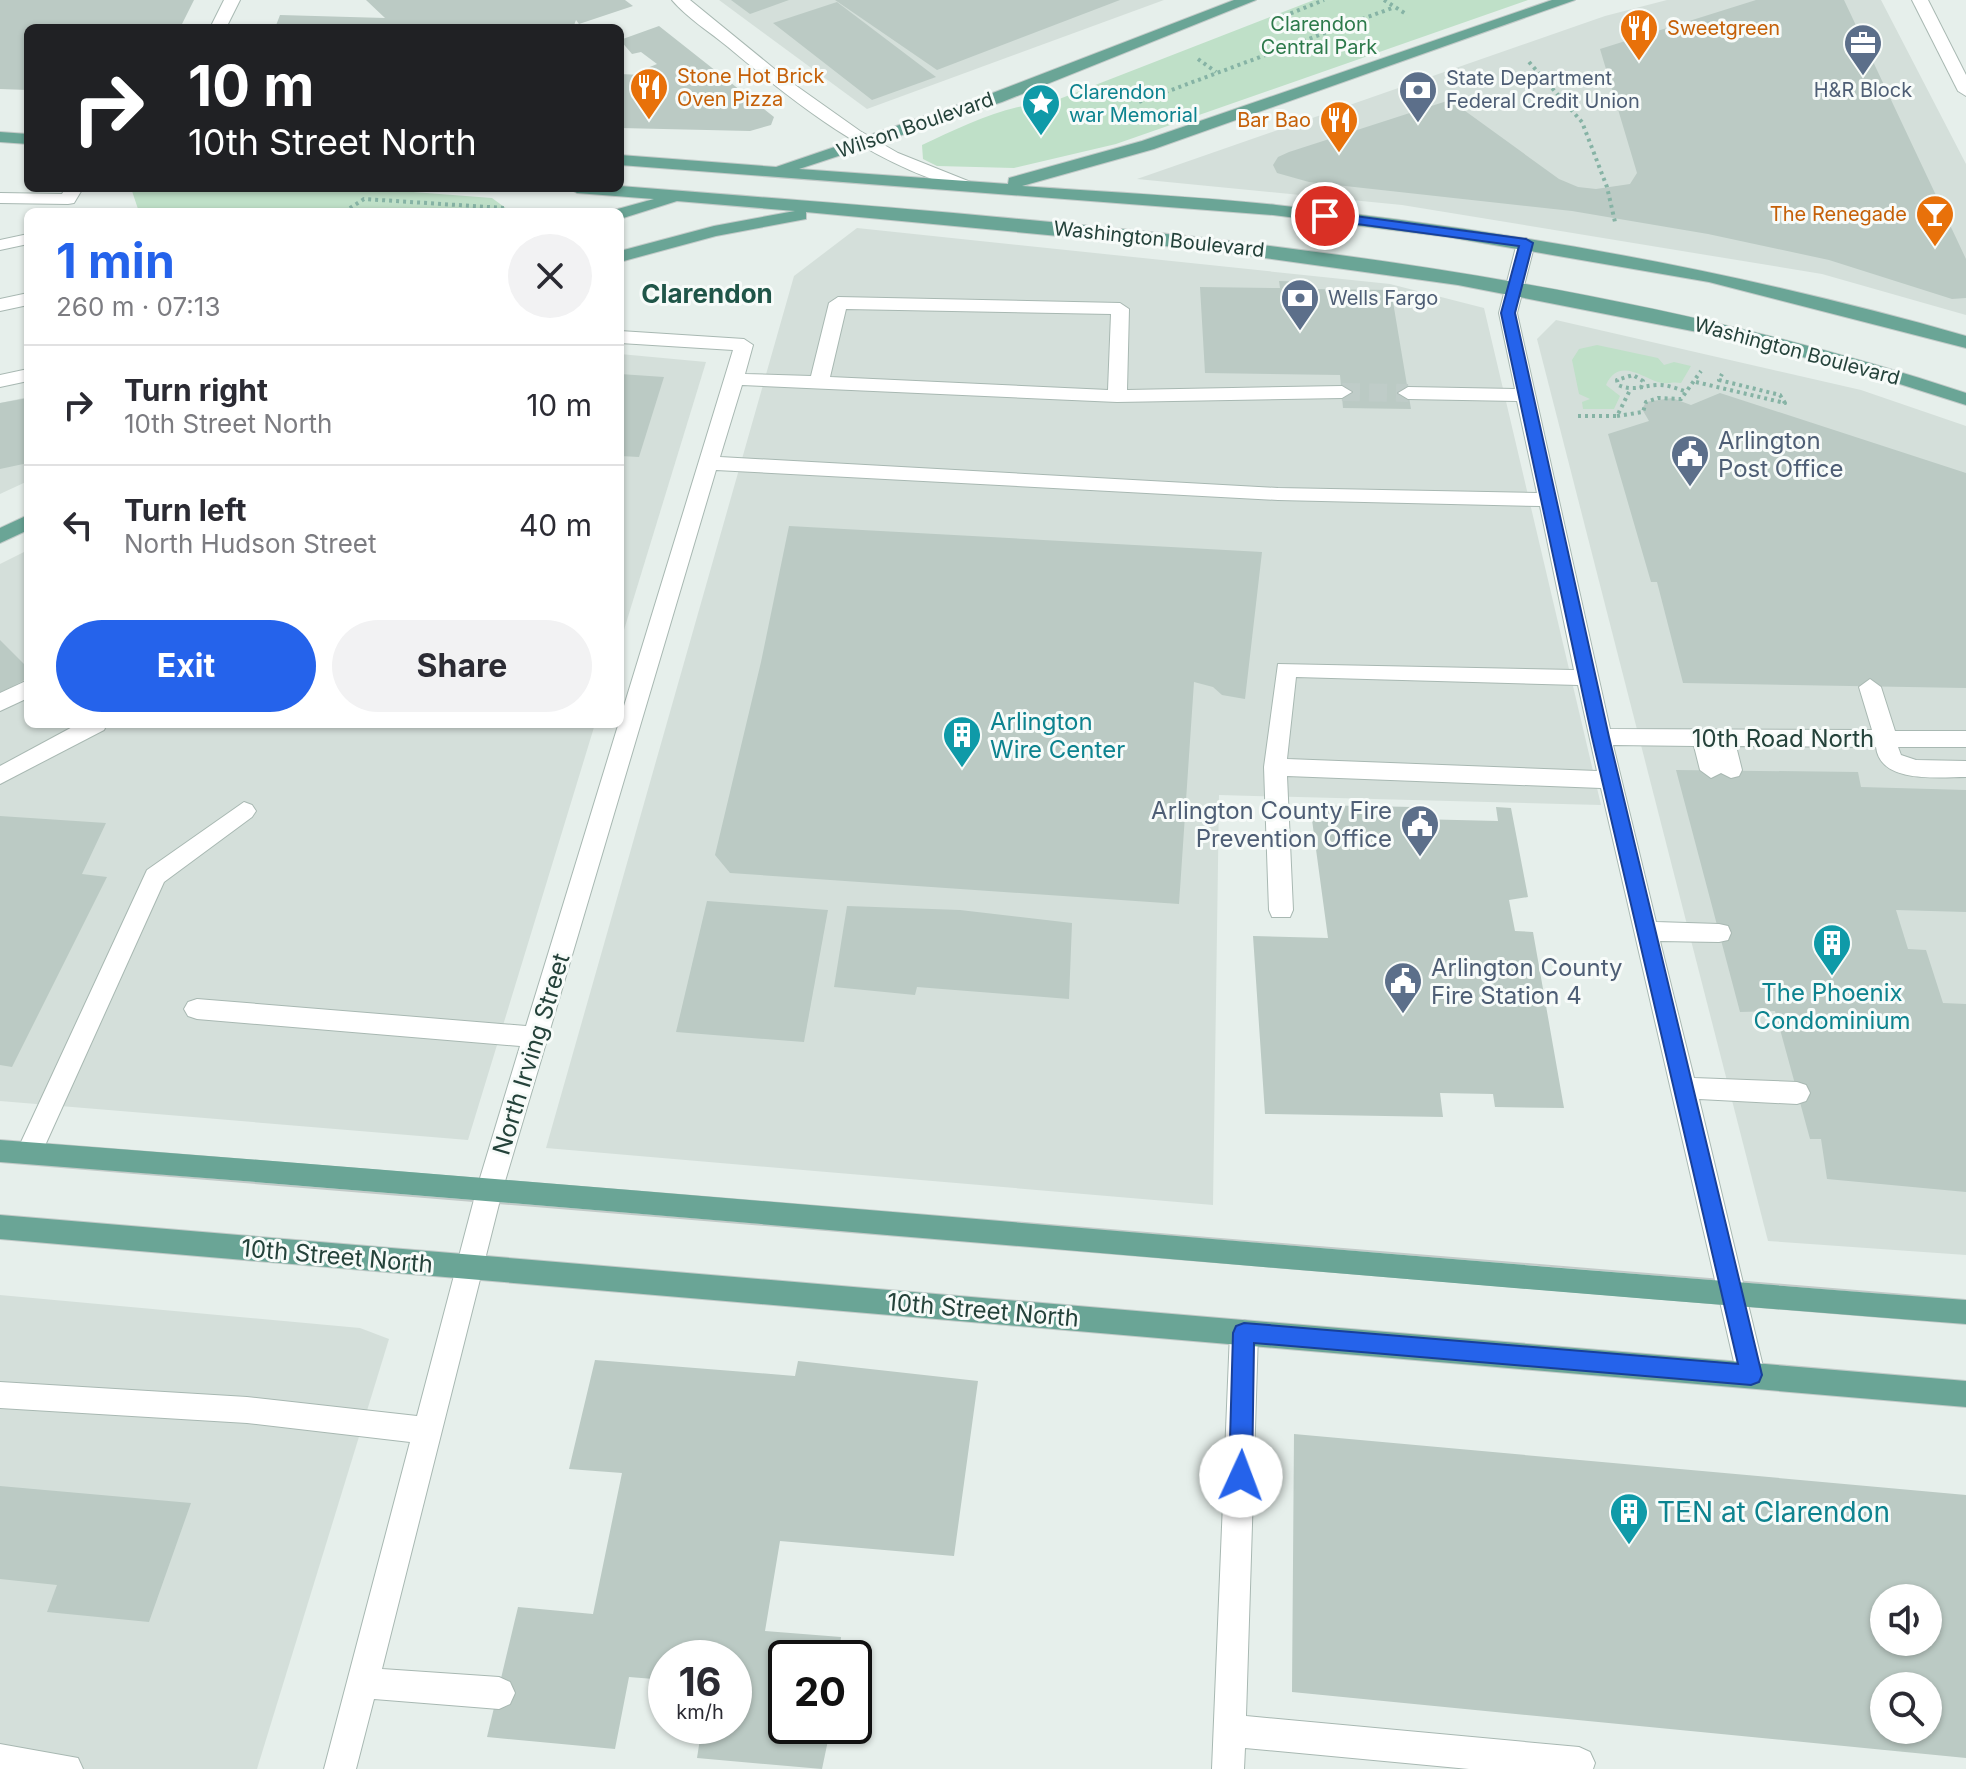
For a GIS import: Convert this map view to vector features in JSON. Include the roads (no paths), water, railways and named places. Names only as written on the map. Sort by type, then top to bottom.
[{"type":"main road","name":"Wilson Boulevard","points":[[624,213],[867,143],[996,98],[1248,0]]},
{"type":"main road","points":[[624,256],[714,231],[1036,179],[1148,145],[1567,0]]},
{"type":"main road","points":[[0,137],[24,139]]},
{"type":"main road","name":"Washington Boulevard","points":[[624,160],[1273,210],[1526,243],[1728,279],[1823,301],[1966,342]]},
{"type":"main road","name":"Washington Boulevard","points":[[624,192],[1044,226],[1259,250],[1513,288],[1762,338],[1822,353],[1966,399]]},
{"type":"main road","points":[[0,536],[24,524]]},
{"type":"main road","points":[[0,1151],[490,1188],[1966,1312]]},
{"type":"main road","name":"10th Street North","points":[[0,1227],[1966,1394]]},
{"type":"street","points":[[220,24],[232,0]]},
{"type":"street","points":[[680,0],[867,143],[921,172],[980,188]]},
{"type":"street","points":[[1920,0],[1966,91]]},
{"type":"street","points":[[0,198],[70,200]]},
{"type":"street","points":[[0,245],[24,240]]},
{"type":"street","points":[[1526,243],[1508,313],[1600,737],[1735,1295],[1751,1375]]},
{"type":"street","points":[[0,305],[24,300]]},
{"type":"street","points":[[819,383],[838,303],[1064,306],[1120,309],[1117,396]]},
{"type":"street","name":"North Irving Street","points":[[340,1769],[490,1188],[744,345],[624,337]]},
{"type":"street","points":[[0,381],[24,376]]},
{"type":"street","points":[[735,379],[1117,396],[1342,392]]},
{"type":"street","points":[[1408,393],[1526,395]]},
{"type":"street","points":[[710,463],[1278,494],[1550,500]]},
{"type":"street","points":[[1281,910],[1275,767],[1286,669],[1588,678]]},
{"type":"street","points":[[1870,687],[1888,756],[1900,765],[1966,769]]},
{"type":"street","points":[[0,703],[24,690]]},
{"type":"street","points":[[0,776],[89,728]]},
{"type":"street","name":"10th Road North","points":[[1600,737],[1966,739]]},
{"type":"street","points":[[1713,738],[1721,770]]},
{"type":"street","points":[[1275,767],[1611,780]]},
{"type":"street","points":[[29,1153],[155,876],[244,811]]},
{"type":"street","points":[[1647,931],[1719,933]]},
{"type":"street","points":[[197,1009],[535,1037]]},
{"type":"street","points":[[1684,1088],[1797,1093]]},
{"type":"street","points":[[1228,1769],[1244,1333]]},
{"type":"street","points":[[0,1395],[247,1410],[427,1431]]},
{"type":"street","points":[[364,1683],[499,1693]]},
{"type":"street","points":[[1230,1731],[1579,1763]]},
{"type":"street","points":[[0,1760],[67,1769]]},
{"type":"tunnel","points":[[1342,392],[1408,393]]},
{"type":"place","name":"Sweetgreen","points":[[1639,62]]},
{"type":"place","name":"H&R Block","points":[[1863,77]]},
{"type":"place","name":"Stone Hot Brick Oven Pizza","points":[[649,121]]},
{"type":"place","name":"State Department Federal Credit Union","points":[[1418,124]]},
{"type":"place","name":"Clarendon war Memorial","points":[[1041,137]]},
{"type":"place","name":"Bar Bao","points":[[1339,154]]},
{"type":"place","name":"The Renegade","points":[[1935,248]]},
{"type":"place","name":"Wells Fargo","points":[[1300,332]]},
{"type":"place","name":"Arlington Post Office","points":[[1690,488]]},
{"type":"place","name":"Arlington Wire Center","points":[[962,769]]},
{"type":"place","name":"Arlington County Fire Prevention Office","points":[[1420,858]]},
{"type":"place","name":"The Phoenix Condominium","points":[[1832,977]]},
{"type":"place","name":"Arlington County Fire Station 4","points":[[1403,1015]]},
{"type":"place","name":"TEN at Clarendon","points":[[1629,1546]]},
{"type":"district","name":"Clarendon","points":[[707,293]]},
{"type":"park label","name":"Clarendon Central Park","points":[[1319,36]]}]
